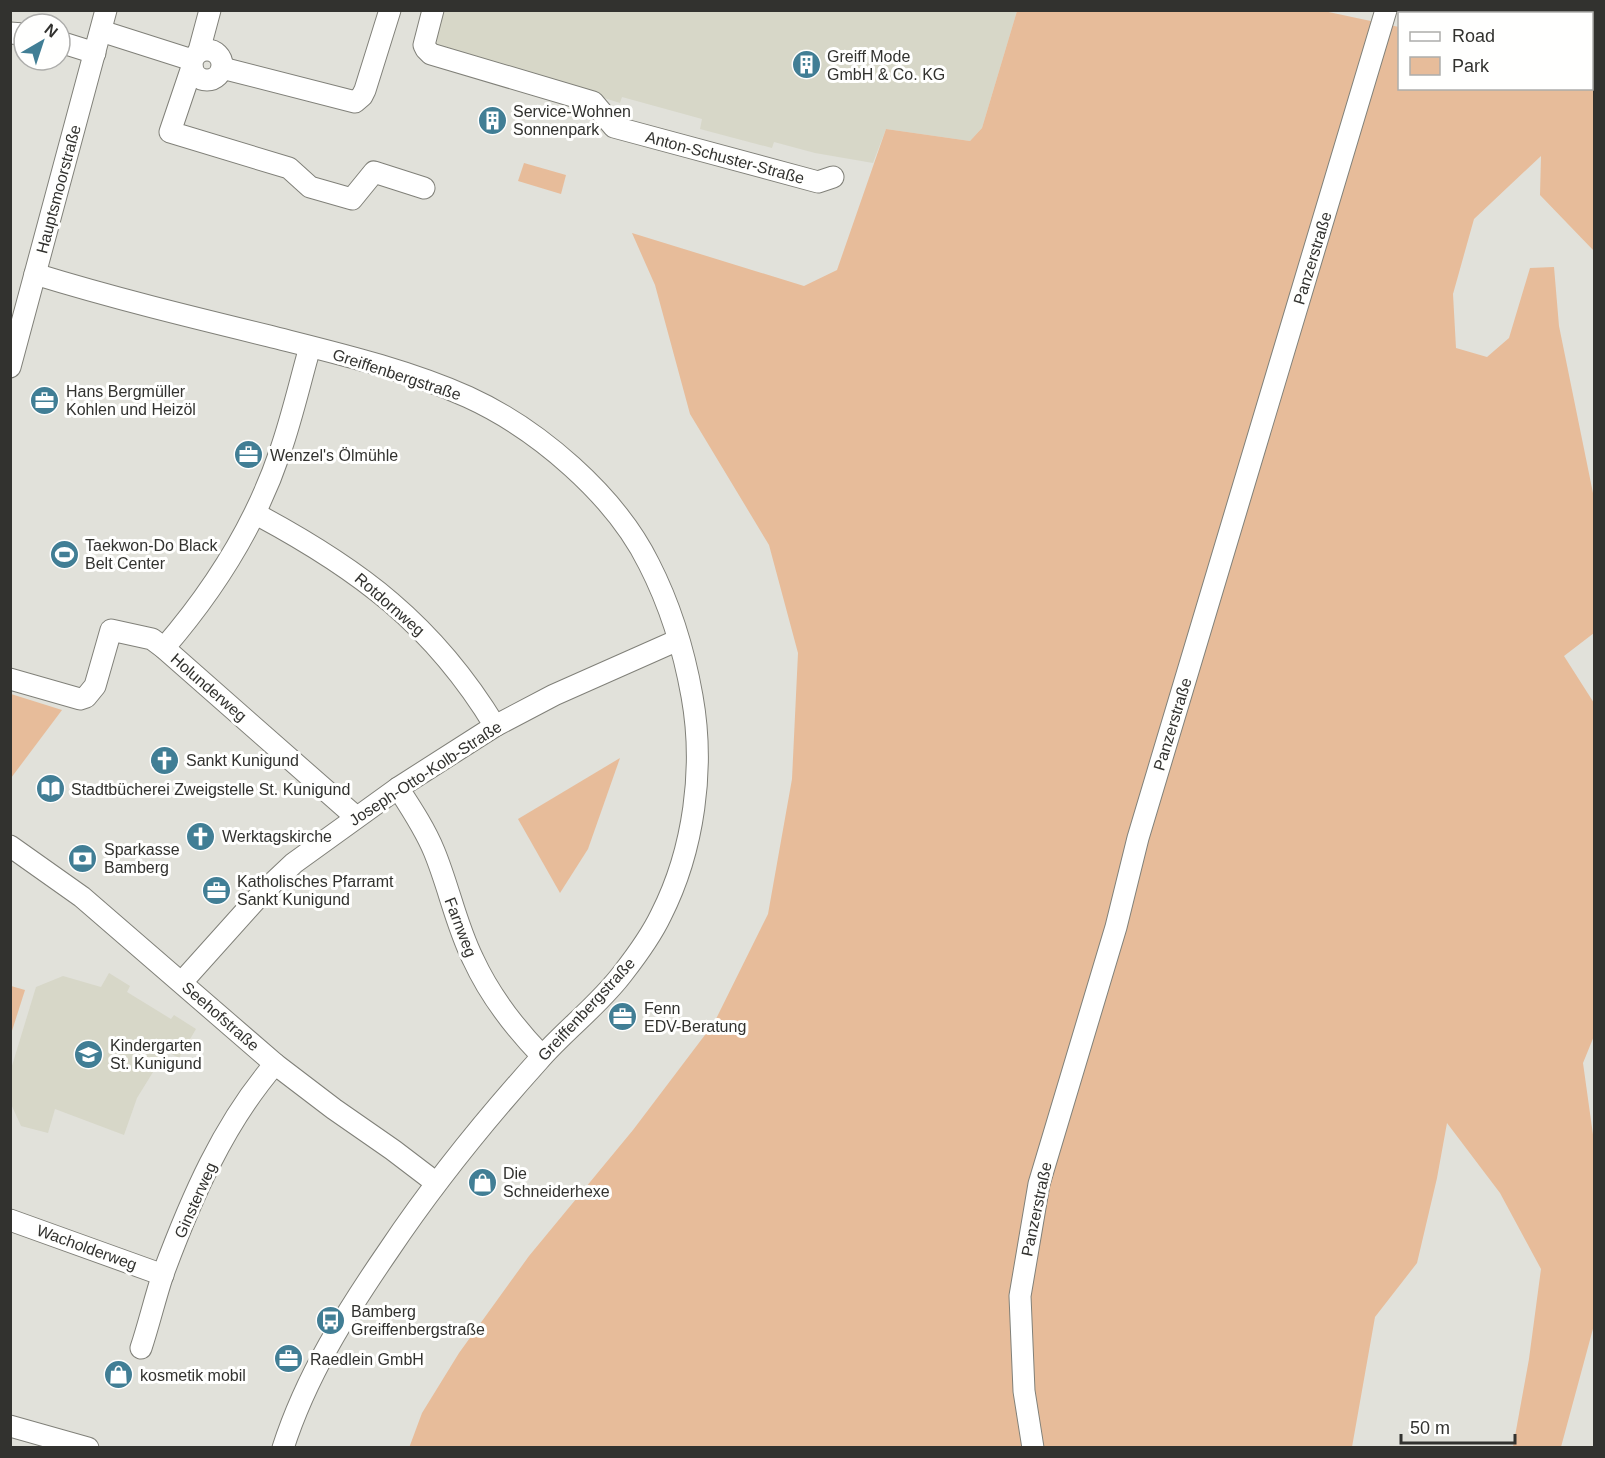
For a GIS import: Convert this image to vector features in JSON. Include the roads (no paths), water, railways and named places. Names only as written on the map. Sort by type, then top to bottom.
[{"type":"street","points":[[210,10],[170,132],[289,168],[310,187],[352,199],[374,172],[424,188]]},
{"type":"street","points":[[194,60],[197,76],[203,79],[210,80],[217,76],[222,68],[355,102],[365,90],[390,10]]},
{"type":"street","name":"Anton-Schuster-Straße","points":[[433,10],[424,45],[431,54],[593,102],[614,127],[818,182],[833,177]]},
{"type":"street","name":"Panzerstraße","points":[[1033,1448],[1024,1391],[1020,1296],[1039,1184],[1116,927],[1138,838],[1386,10]]},
{"type":"street","points":[[103,21],[194,60]]},
{"type":"street","name":"Hauptsmoorstraße","points":[[10,367],[103,21]]},
{"type":"street","points":[[72,46],[94,53]]},
{"type":"street","name":"Greiffenbergstraße","points":[[35,274],[106,295],[310,347],[445,388],[480,403],[537,437],[566,461],[608,504],[649,562],[678,640],[690,686],[697,744],[693,806],[683,858],[660,917],[641,950],[619,979],[542,1056],[435,1182],[341,1323],[306,1389],[283,1448]]},
{"type":"street","points":[[164,648],[231,559],[256,514],[281,451],[310,347]]},
{"type":"street","name":"Rotdornweg","points":[[256,514],[302,538],[360,576],[412,620],[448,658],[495,726]]},
{"type":"street","name":"Holunderweg","points":[[10,679],[80,699],[86,697],[95,686],[111,630],[152,639],[356,817]]},
{"type":"street","name":"Joseph-Otto-Kolb-Straße","points":[[182,982],[294,863],[398,788],[495,726],[554,695],[678,640]]},
{"type":"street","name":"Farnweg","points":[[398,788],[424,828],[435,853],[463,936],[487,987],[509,1020],[542,1056]]},
{"type":"street","name":"Seehofstraße","points":[[10,846],[69,886],[275,1064],[435,1182]]},
{"type":"street","name":"Ginsterweg","points":[[141,1348],[163,1275],[198,1188],[220,1144],[259,1083],[275,1064]]},
{"type":"street","name":"Wacholderweg","points":[[10,1220],[163,1275]]},
{"type":"street","points":[[10,1426],[88,1448]]},
{"type":"place","name":"Greiff Mode GmbH & Co. KG","points":[[806,65]]},
{"type":"place","name":"Service-Wohnen Sonnenpark","points":[[492,120]]},
{"type":"place","name":"Hans Bergmüller Kohlen und Heizöl","points":[[45,400]]},
{"type":"place","name":"Wenzel's Ölmühle","points":[[249,455]]},
{"type":"place","name":"Taekwon-Do Black Belt Center","points":[[64,554]]},
{"type":"place","name":"Sankt Kunigund","points":[[165,760]]},
{"type":"place","name":"Stadtbücherei Zweigstelle St. Kunigund","points":[[50,789]]},
{"type":"place","name":"Werktagskirche","points":[[201,836]]},
{"type":"place","name":"Sparkasse Bamberg","points":[[83,858]]},
{"type":"place","name":"Katholisches Pfarramt Sankt Kunigund","points":[[216,890]]},
{"type":"place","name":"Fenn EDV-Beratung","points":[[623,1017]]},
{"type":"place","name":"Kindergarten St. Kunigund","points":[[89,1054]]},
{"type":"place","name":"Die Schneiderhexe","points":[[482,1182]]},
{"type":"place","name":"Bamberg Greiffenbergstraße","points":[[330,1320]]},
{"type":"place","name":"Raedlein GmbH","points":[[289,1359]]},
{"type":"place","name":"kosmetik mobil","points":[[119,1375]]}]
